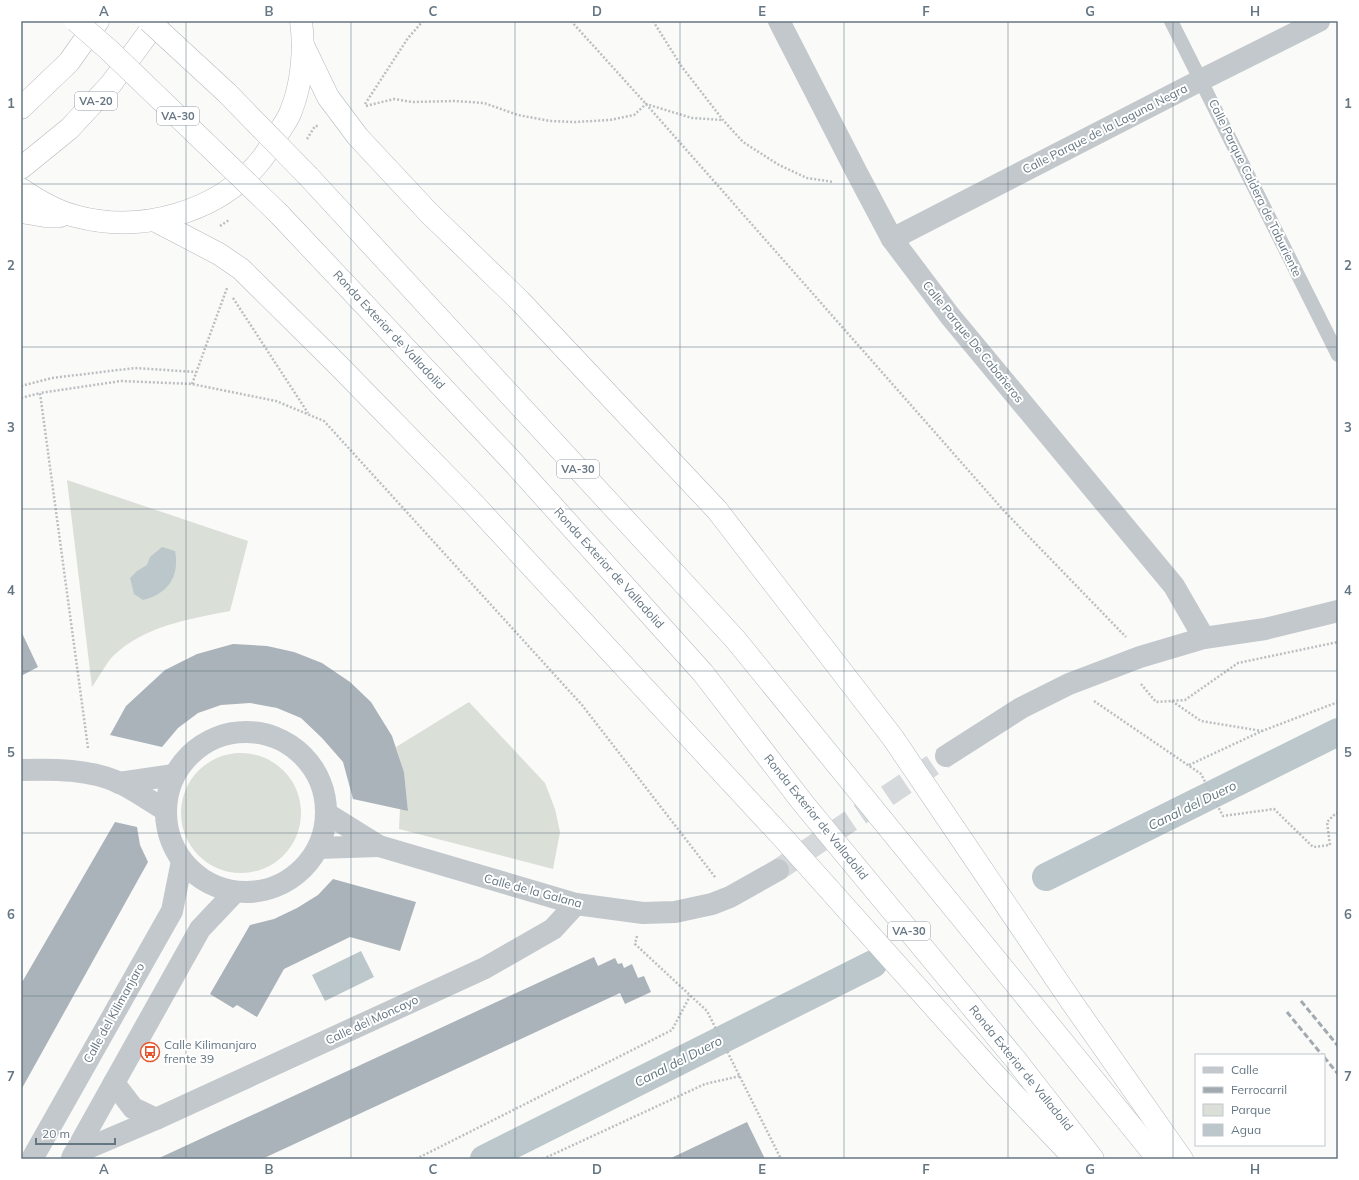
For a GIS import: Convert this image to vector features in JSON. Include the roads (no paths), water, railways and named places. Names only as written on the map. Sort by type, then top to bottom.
[{"type":"highway","name":"Ronda Exterior de Valladolid","points":[[76,21],[110,51],[279,214],[511,460],[703,673],[803,803],[1014,1059],[1093,1159]]},
{"type":"highway","points":[[21,108],[69,62],[98,21]]},
{"type":"highway","name":"VA-30","points":[[149,21],[227,93],[309,177],[735,639],[1158,1159]]},
{"type":"highway","name":"VA-20","points":[[21,168],[69,129],[111,84],[157,21]]},
{"type":"highway","points":[[21,212],[45,216],[74,216],[115,223],[156,221],[196,209],[231,188],[262,160],[291,111],[298,86],[303,45],[301,21]]},
{"type":"highway","points":[[303,45],[328,97],[358,137],[428,213],[520,301],[717,510],[893,738],[1072,1001],[1182,1159]]},
{"type":"highway","points":[[21,188],[39,201],[74,216]]},
{"type":"highway","points":[[156,221],[219,254],[241,269],[354,381],[470,500],[731,781],[997,1077],[1075,1159]]},
{"type":"street","name":"Calle Parque De Cabañeros","points":[[779,21],[892,239],[950,316],[1174,586],[1204,638]]},
{"type":"street","name":"Calle Parque de la Laguna Negra","points":[[892,239],[1201,80],[1320,21]]},
{"type":"street","points":[[946,756],[1021,708],[1069,684],[1140,657],[1204,638],[1265,629],[1338,611]]},
{"type":"street","points":[[236,732],[251,732],[266,735],[290,746],[310,765],[320,782],[325,800],[326,813],[324,831],[318,848],[307,865],[285,883],[264,891],[249,893],[235,892],[218,888],[204,881],[192,872],[182,861],[174,849],[167,828],[165,810],[168,792],[174,775],[187,757],[199,747],[212,739],[236,732]]},
{"type":"street","points":[[21,770],[53,769],[86,773],[119,783],[165,810]]},
{"type":"street","points":[[119,783],[174,775]]},
{"type":"street","name":"Calle de la Galana","points":[[326,813],[379,846],[576,904],[643,913],[675,912],[712,904],[730,897],[778,870]]},
{"type":"street","name":"Calle de la Galana","points":[[318,848],[379,846]]},
{"type":"street","name":"Calle del Kilimanjaro","points":[[30,1157],[172,911],[182,861]]},
{"type":"street","points":[[73,1156],[200,928],[235,892]]},
{"type":"street","name":"Calle del Moncayo","points":[[73,1156],[485,968],[553,929],[576,904]]},
{"type":"street","points":[[114,1083],[134,1108],[156,1119]]},
{"type":"lane","name":"Calle Parque Caldera de Taburiente","points":[[1171,21],[1338,356]]},
{"type":"water","points":[[162,547],[175,551],[176,568],[174,576],[170,583],[159,593],[143,600],[134,594],[130,578],[137,571],[147,565],[150,557]]},
{"type":"water","points":[[361,951],[374,977],[325,1001],[312,975]]},
{"type":"waterway","name":"Canal del Duero","points":[[1046,877],[1338,732]]},
{"type":"waterway","name":"Canal del Duero","points":[[484,1159],[873,964]]},
{"type":"tunnel","points":[[778,870],[946,756]]},
{"type":"railway","points":[[1301,1001],[1338,1046]]},
{"type":"railway","points":[[1287,1012],[1321,1054]]},
{"type":"railway","points":[[1325,1058],[1338,1074]]},
{"type":"place","name":"Calle Kilimanjaro frente 39","points":[[150,1052]]}]
